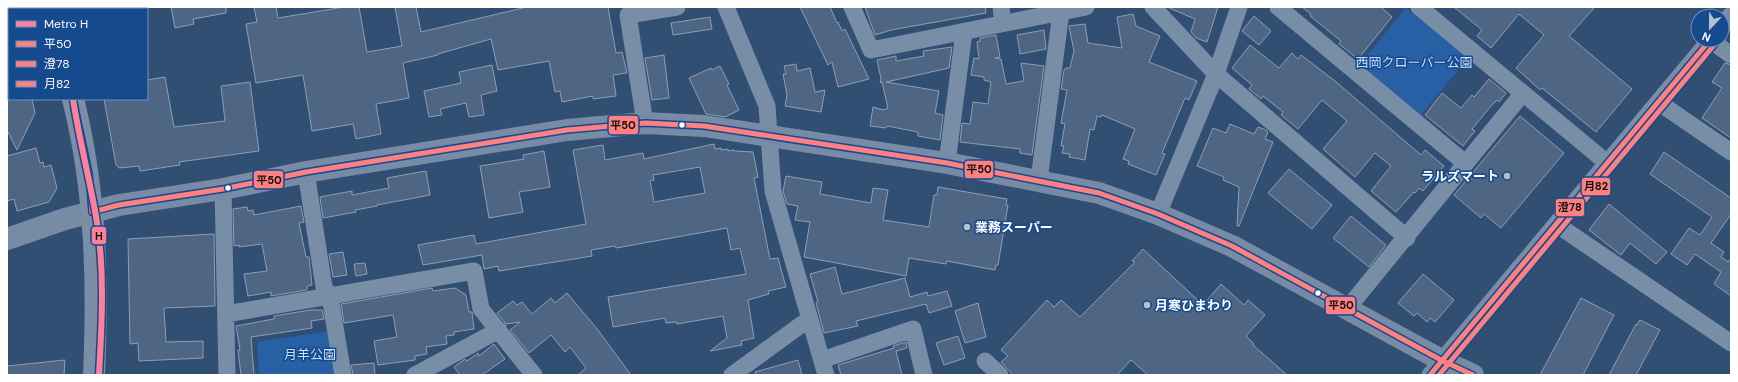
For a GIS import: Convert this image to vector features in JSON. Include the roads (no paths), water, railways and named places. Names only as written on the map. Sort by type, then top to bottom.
[{"type":"highway","points":[[73,100],[89,173],[92,212],[97,299],[94,375]]},
{"type":"main road","points":[[7,239],[118,205],[223,189],[306,172],[567,130],[645,123],[704,126],[947,163],[1099,193],[1158,214],[1232,246],[1347,309],[1436,368],[1473,375]]},
{"type":"street","points":[[645,123],[628,15],[677,7]]},
{"type":"street","points":[[726,7],[767,106],[773,191],[824,368],[913,329],[924,375]]},
{"type":"street","points":[[852,7],[871,50],[964,32],[1002,15],[1061,12],[1086,7]]},
{"type":"street","points":[[1153,7],[1216,74],[1407,238]]},
{"type":"street","points":[[1158,214],[1216,74],[1239,7]]},
{"type":"street","points":[[1278,7],[1465,163]]},
{"type":"street","points":[[1419,7],[1606,162]]},
{"type":"street","points":[[1039,180],[1061,12]]},
{"type":"street","points":[[947,163],[964,32]]},
{"type":"street","points":[[1436,368],[1606,162],[1703,48]]},
{"type":"street","points":[[1721,48],[1731,55]]},
{"type":"street","points":[[1347,309],[1407,238],[1465,163],[1523,93]]},
{"type":"street","points":[[1658,102],[1731,152]]},
{"type":"street","points":[[306,172],[324,287],[330,297],[343,375]]},
{"type":"street","points":[[223,189],[227,375]]},
{"type":"street","points":[[1556,224],[1731,343]]},
{"type":"street","points":[[226,314],[474,271],[481,309],[534,375]]},
{"type":"street","points":[[732,375],[809,319]]},
{"type":"street","points":[[415,375],[499,330]]},
{"type":"street","points":[[985,361],[1000,375]]},
{"type":"metro line","name":"H","points":[[73,100],[96,216],[101,256],[102,296],[99,375]]},
{"type":"place","name":"ラルズマート","points":[[1507,176]]},
{"type":"place","name":"業務スーパー","points":[[967,227]]},
{"type":"place","name":"月寒ひまわり","points":[[1147,305]]},
{"type":"park label","name":"西岡クローバー公園","points":[[1414,62]]},
{"type":"park label","name":"月羊公園","points":[[310,354]]}]
